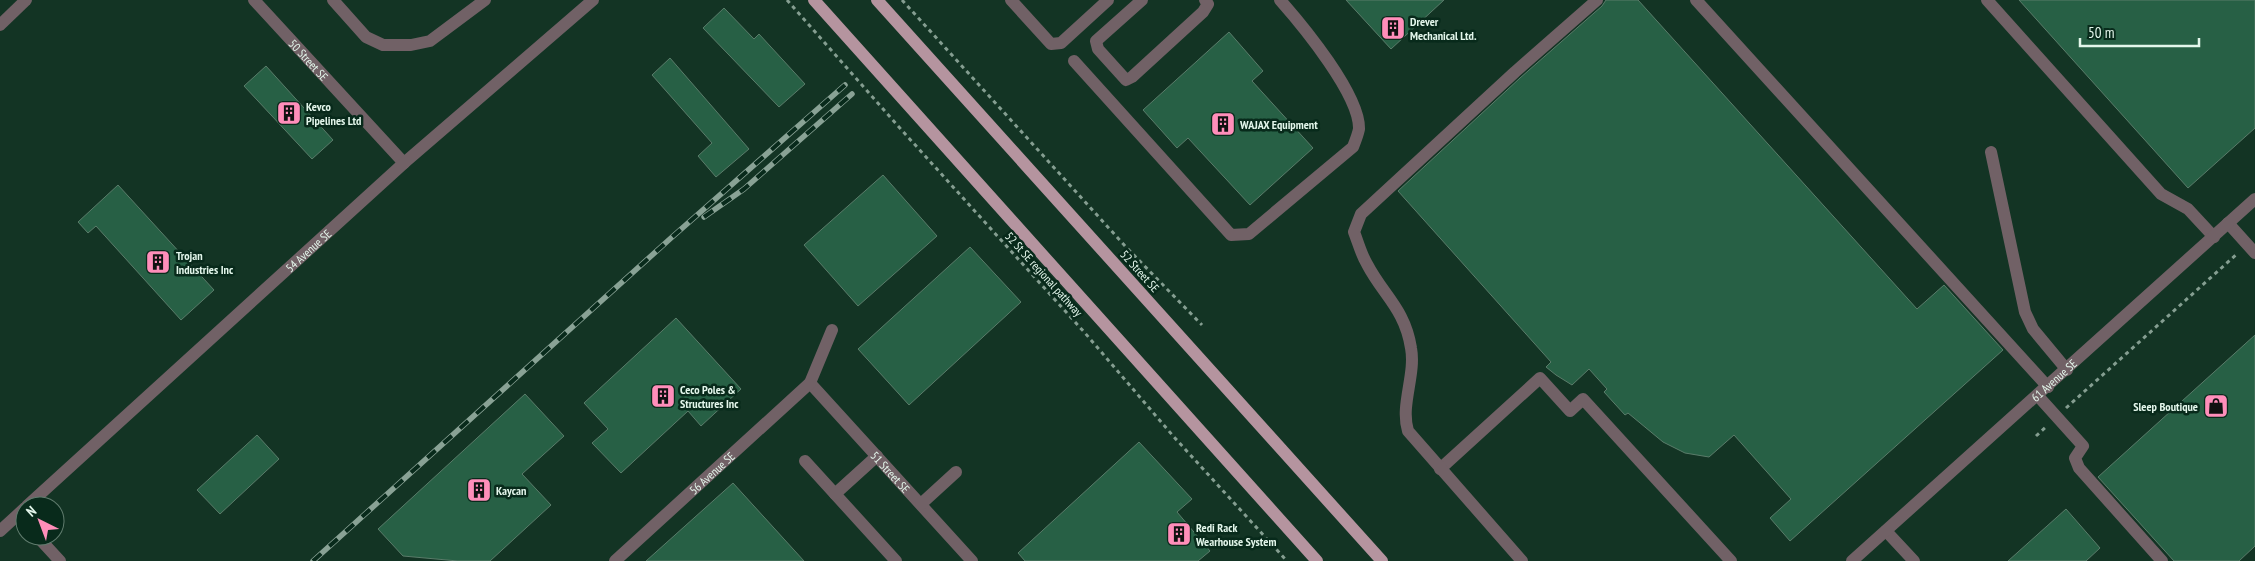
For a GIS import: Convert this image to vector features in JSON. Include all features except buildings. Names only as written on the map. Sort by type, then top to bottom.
[{"type":"main road","points":[[814,0],[1317,561]]},
{"type":"main road","name":"52 Street SE","points":[[877,0],[1382,561]]},
{"type":"street","points":[[0,24],[26,0]]},
{"type":"street","name":"50 Street SE","points":[[254,0],[404,163]]},
{"type":"street","points":[[333,0],[366,37],[384,44],[411,45],[430,41],[478,2]]},
{"type":"street","name":"54 Avenue SE","points":[[42,496],[404,163],[594,0]]},
{"type":"street","points":[[1012,0],[1052,44],[1061,43],[1108,0]]},
{"type":"street","points":[[1142,0],[1096,41],[1098,49],[1126,80],[1132,77],[1203,12],[1208,4],[1205,0]]},
{"type":"street","points":[[1074,61],[1231,235],[1249,234],[1353,147],[1359,128],[1351,98],[1306,29],[1280,0]]},
{"type":"street","points":[[1522,561],[1408,431],[1405,419],[1412,375],[1412,348],[1402,315],[1366,264],[1354,232],[1361,214],[1515,72],[1597,0]]},
{"type":"street","points":[[1696,0],[2043,392],[2057,417],[2083,446],[2075,458],[2079,468],[2162,561]]},
{"type":"street","points":[[1987,0],[2161,194],[2188,209],[2214,237]]},
{"type":"street","points":[[1991,152],[2025,312],[2033,329],[2067,370]]},
{"type":"street","name":"61 Avenue SE","points":[[1852,561],[2043,392],[2255,200]]},
{"type":"street","points":[[2228,223],[2251,249]]},
{"type":"street","points":[[810,383],[832,330]]},
{"type":"street","points":[[1440,469],[1540,378],[1570,411],[1583,399],[1731,561]]},
{"type":"street","name":"51 Street SE","points":[[810,383],[972,561]]},
{"type":"street","name":"56 Avenue SE","points":[[615,561],[810,383]]},
{"type":"street","points":[[835,494],[877,456]]},
{"type":"street","points":[[805,461],[896,561]]},
{"type":"street","points":[[920,504],[956,472]]},
{"type":"street","name":"54 Avenue SE","points":[[0,531],[15,520]]},
{"type":"street","points":[[1886,531],[1914,561]]},
{"type":"street","points":[[46,546],[60,561]]},
{"type":"path","name":"52 St SE regional pathway","points":[[787,0],[1085,333],[1174,437],[1287,561]]},
{"type":"path","points":[[902,0],[1126,247],[1202,325]]},
{"type":"path","points":[[2036,436],[2251,249]]},
{"type":"railway","points":[[313,561],[671,238],[845,85]]},
{"type":"railway","points":[[704,217],[744,189],[852,94]]},
{"type":"place","name":"Drever Mechanical Ltd.","points":[[1393,28]]},
{"type":"place","name":"Kevco Pipelines Ltd","points":[[289,113]]},
{"type":"place","name":"WAJAX Equipment","points":[[1223,124]]},
{"type":"place","name":"Trojan Industries Inc","points":[[158,262]]},
{"type":"place","name":"Ceco Poles & Structures Inc","points":[[663,396]]},
{"type":"place","name":"Sleep Boutique","points":[[2216,406]]},
{"type":"place","name":"Kaycan","points":[[479,490]]},
{"type":"place","name":"Redi Rack Wearhouse System","points":[[1179,534]]}]
